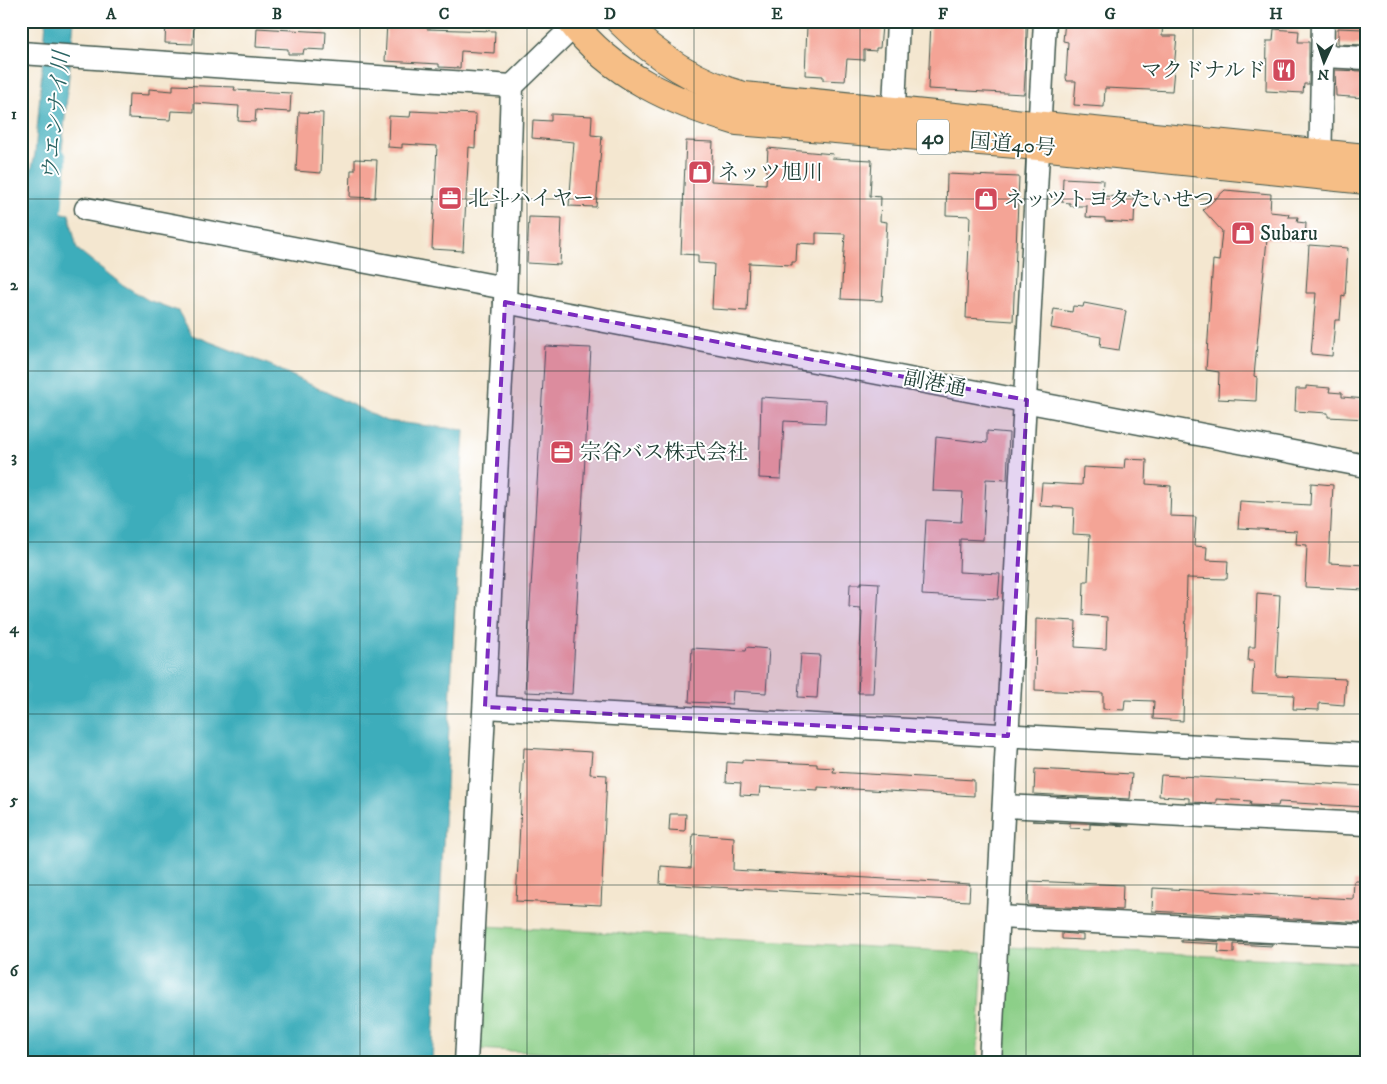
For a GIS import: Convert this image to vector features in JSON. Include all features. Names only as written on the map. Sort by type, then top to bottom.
[{"type":"highway","name":"国道40号","points":[[620,21],[648,48],[670,63],[719,89],[894,123]]},
{"type":"highway","name":"国道40号","points":[[577,22],[602,53],[635,78],[665,95],[701,110],[736,121],[894,123],[1320,164],[1366,158]]},
{"type":"highway","name":"国道40号","points":[[1320,164],[1366,180]]},
{"type":"street","points":[[894,123],[898,21]]},
{"type":"street","points":[[990,1063],[1027,400],[1045,21]]},
{"type":"street","points":[[1320,164],[1323,21]]},
{"type":"street","points":[[466,1063],[505,295],[512,86],[577,22]]},
{"type":"street","points":[[21,53],[103,57],[512,86]]},
{"type":"street","points":[[1322,56],[1366,58]]},
{"type":"street","name":"副港通","points":[[86,209],[1027,400],[1366,466]]},
{"type":"street","points":[[485,708],[1366,755]]},
{"type":"street","points":[[1004,806],[1366,824]]},
{"type":"street","points":[[998,917],[1366,936]]},
{"type":"highlighted area","points":[[505,302],[1027,400],[1008,736],[485,707]]},
{"type":"green space","points":[[484,926],[983,953],[977,1063],[721,1063],[477,1049]]},
{"type":"green space","points":[[1007,947],[1366,963],[1366,1063],[1001,1063]]},
{"type":"water","points":[[46,21],[74,21],[57,205],[24,200],[35,154]]},
{"type":"water","points":[[21,207],[69,214],[77,249],[120,283],[148,300],[178,311],[192,335],[270,365],[386,421],[464,430],[432,1063],[21,1063]]},
{"type":"building","points":[[166,21],[194,21],[193,44],[165,43]]},
{"type":"building","points":[[387,21],[427,21],[427,29],[495,31],[494,53],[461,51],[460,68],[439,67],[439,64],[385,61]]},
{"type":"building","points":[[931,21],[1028,21],[1024,94],[928,89]]},
{"type":"building","points":[[1065,21],[1163,21],[1162,36],[1177,36],[1172,91],[1105,88],[1104,107],[1074,105],[1076,81],[1067,81],[1066,78],[1068,42],[1063,41]]},
{"type":"building","points":[[841,23],[882,26],[880,48],[876,48],[876,51],[864,50],[864,60],[847,59],[845,81],[823,80],[823,76],[805,75],[807,26],[840,28]]},
{"type":"building","points":[[257,28],[326,32],[325,50],[304,49],[303,54],[288,54],[288,49],[256,47]]},
{"type":"building","points":[[1338,28],[1364,29],[1364,45],[1338,44]]},
{"type":"building","points":[[1274,29],[1299,31],[1298,42],[1309,42],[1309,84],[1304,84],[1303,93],[1266,91],[1267,41],[1273,41]]},
{"type":"building","points":[[1335,70],[1363,71],[1362,77],[1366,77],[1366,98],[1336,96]]},
{"type":"building","points":[[173,85],[235,87],[234,90],[291,93],[290,112],[256,110],[255,122],[238,121],[239,106],[194,103],[194,112],[171,111],[170,120],[128,118],[129,94],[149,95],[149,89],[173,91]]},
{"type":"building","name":"北斗ハイヤー","points":[[411,111],[476,114],[475,148],[469,147],[463,251],[432,249],[437,146],[402,144],[402,148],[388,147],[389,116],[410,117]]},
{"type":"building","points":[[299,112],[323,113],[321,173],[296,171]]},
{"type":"building","points":[[551,114],[592,116],[591,135],[602,136],[596,207],[569,206],[574,142],[532,138],[533,120],[551,121]]},
{"type":"building","points":[[686,141],[713,142],[711,181],[766,184],[768,148],[833,154],[832,158],[872,160],[870,196],[881,197],[880,221],[887,222],[882,301],[841,299],[845,234],[816,233],[816,244],[797,243],[796,262],[792,262],[792,265],[749,263],[747,311],[712,309],[714,264],[698,263],[698,255],[681,254]]},
{"type":"building","points":[[355,159],[377,160],[375,198],[350,197],[351,170],[355,170]]},
{"type":"building","points":[[947,174],[1019,177],[1013,321],[966,318],[970,216],[946,215]]},
{"type":"building","points":[[1063,178],[1103,180],[1102,196],[1135,197],[1134,223],[1105,221],[1105,218],[1086,217],[1087,206],[1070,206],[1070,203],[1062,202]]},
{"type":"building","points":[[1225,190],[1271,194],[1270,212],[1289,214],[1288,217],[1298,217],[1297,222],[1306,223],[1305,242],[1267,239],[1254,376],[1257,377],[1256,401],[1218,399],[1219,372],[1206,370],[1213,260],[1219,261],[1222,231],[1203,210]]},
{"type":"building","points":[[529,217],[562,218],[560,265],[527,263]]},
{"type":"building","points":[[1309,245],[1348,248],[1345,296],[1342,295],[1340,320],[1335,320],[1332,356],[1311,354],[1316,293],[1306,293]]},
{"type":"building","points":[[1084,303],[1126,311],[1119,350],[1100,347],[1101,337],[1051,328],[1054,309],[1072,312],[1073,306],[1083,307]]},
{"type":"building","points":[[545,346],[591,348],[572,694],[525,692]]},
{"type":"building","points":[[1306,386],[1330,388],[1329,392],[1342,393],[1342,397],[1366,399],[1366,419],[1328,417],[1328,413],[1295,411],[1296,389],[1306,389]]},
{"type":"building","points":[[761,397],[826,401],[825,423],[784,421],[781,479],[759,478]]},
{"type":"building","points":[[987,431],[1009,433],[1007,480],[986,479],[983,540],[960,539],[959,572],[1000,574],[998,599],[922,595],[926,520],[961,522],[963,492],[933,491],[936,437],[987,443]]},
{"type":"building","points":[[1125,459],[1147,460],[1146,484],[1171,486],[1170,516],[1196,517],[1194,546],[1207,547],[1206,560],[1228,561],[1227,579],[1187,578],[1183,721],[1153,719],[1154,701],[1125,700],[1124,710],[1103,709],[1103,693],[1035,690],[1036,619],[1076,621],[1075,647],[1106,649],[1107,617],[1083,615],[1084,581],[1088,581],[1090,535],[1073,534],[1074,508],[1040,506],[1042,483],[1082,485],[1083,467],[1124,469]]},
{"type":"building","points":[[1311,483],[1333,485],[1329,563],[1366,565],[1365,590],[1305,587],[1307,545],[1296,544],[1297,531],[1238,528],[1240,501],[1310,505]]},
{"type":"building","points":[[861,582],[879,583],[873,693],[858,693],[862,611],[860,611],[860,608],[849,607],[850,584],[861,584]]},
{"type":"building","points":[[1257,593],[1280,595],[1276,676],[1346,679],[1344,705],[1319,703],[1319,710],[1293,709],[1294,695],[1252,693],[1254,661],[1248,661],[1249,647],[1255,647]]},
{"type":"building","points":[[747,647],[769,649],[766,693],[733,691],[732,704],[689,702],[692,648],[746,651]]},
{"type":"building","points":[[801,654],[820,655],[817,698],[798,697]]},
{"type":"building","points":[[524,748],[592,752],[590,774],[607,775],[601,905],[516,901]]},
{"type":"building","points":[[742,760],[817,764],[817,767],[834,768],[833,772],[974,780],[974,796],[818,787],[818,790],[760,787],[759,796],[740,795],[741,783],[726,782],[727,762],[742,763]]},
{"type":"building","points":[[1035,769],[1132,774],[1130,799],[1034,794]]},
{"type":"building","points":[[1161,775],[1366,786],[1366,807],[1279,802],[1278,806],[1250,805],[1251,801],[1216,799],[1216,803],[1189,802],[1189,798],[1159,796]]},
{"type":"building","points":[[670,814],[686,814],[685,831],[669,830]]},
{"type":"building","points":[[1032,821],[1129,826],[1090,824],[1090,829],[1070,828],[1070,823]]},
{"type":"building","points":[[693,834],[734,837],[733,870],[970,884],[969,901],[660,884],[661,866],[691,868]]},
{"type":"building","points":[[1029,881],[1123,885],[1122,910],[1028,905]]},
{"type":"building","points":[[1354,881],[1366,881],[1366,923],[1152,911],[1153,888],[1353,899]]},
{"type":"building","points":[[1062,933],[1083,935],[1083,940],[1062,939]]},
{"type":"building","points":[[1181,940],[1272,944],[1272,946],[1234,944],[1234,953],[1218,952],[1219,944],[1181,942]]},
{"type":"waterway","name":"ウエンナイ川","points":[[46,211],[51,160]]},
{"type":"place","name":"マクドナルド","points":[[1284,70]]},
{"type":"place","name":"ネッツ旭川","points":[[700,172]]},
{"type":"place","name":"北斗ハイヤー","points":[[450,198]]},
{"type":"place","name":"ネッツトヨタたいせつ","points":[[986,199]]},
{"type":"place","name":"Subaru","points":[[1243,233]]},
{"type":"place","name":"宗谷バス株式会社","points":[[562,452]]}]
